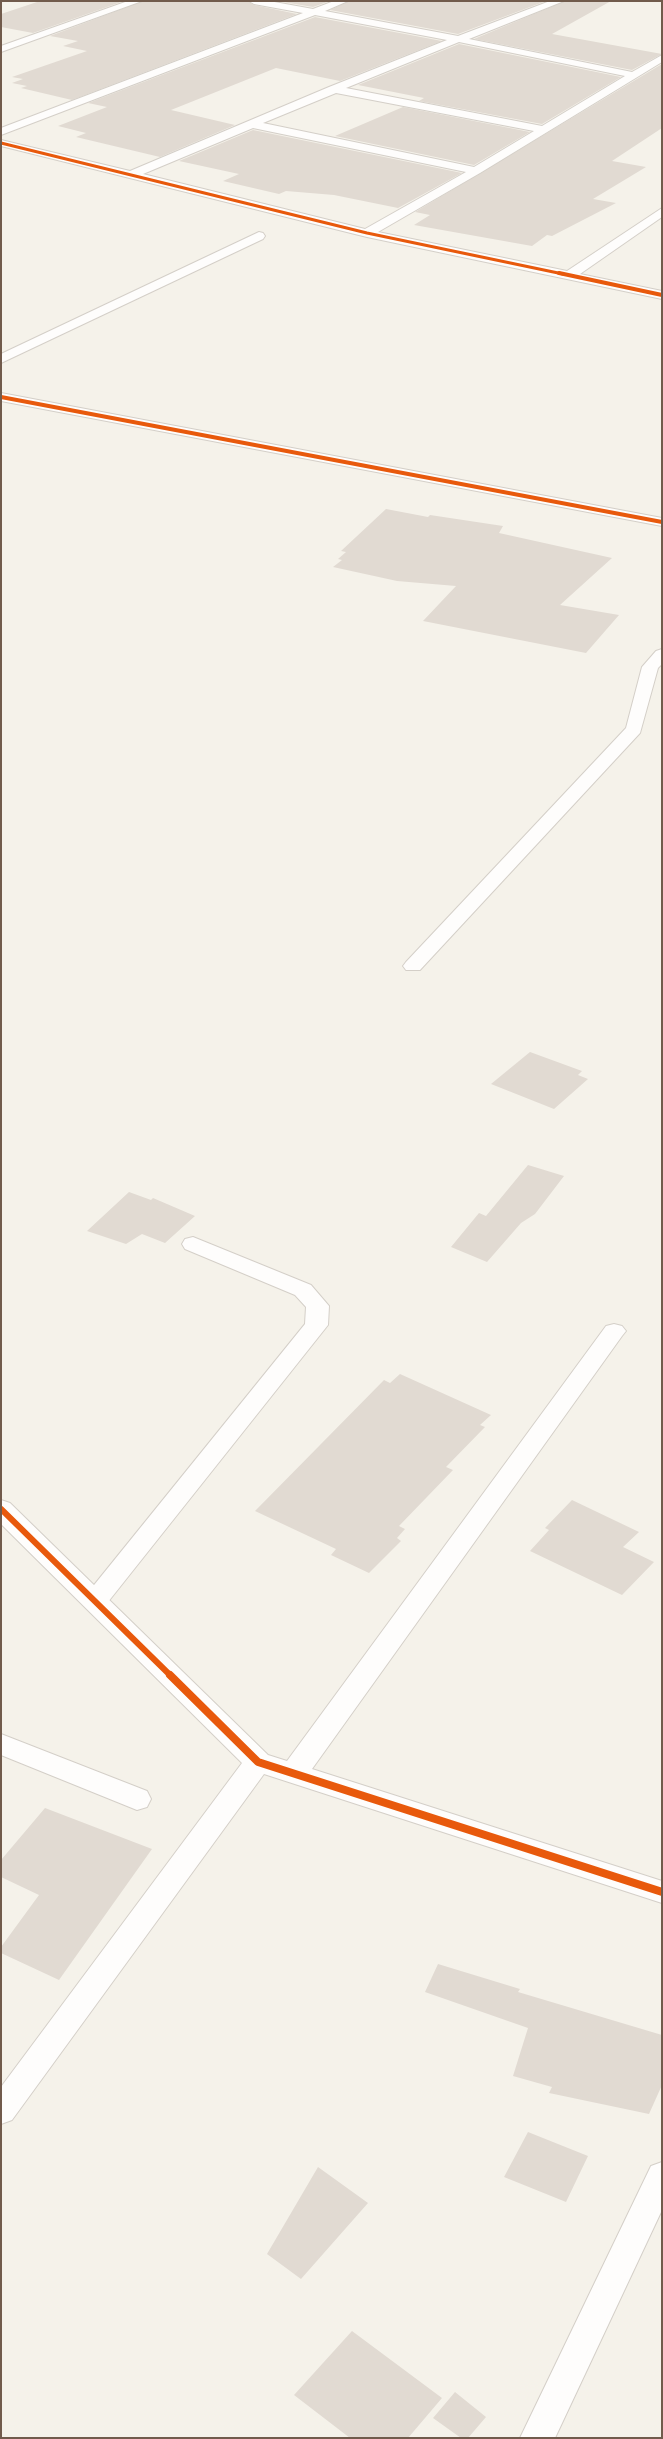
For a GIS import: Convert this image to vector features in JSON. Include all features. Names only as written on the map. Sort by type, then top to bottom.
[{"type":"street","points":[[1,49],[137,1]]},
{"type":"street","points":[[254,1],[457,39],[633,75]]},
{"type":"street","points":[[1,132],[343,1]]},
{"type":"street","points":[[134,174],[457,39],[558,1]]},
{"type":"street","points":[[367,233],[476,171],[662,58]]},
{"type":"street","points":[[333,90],[544,130]]},
{"type":"street","points":[[251,124],[476,171]]},
{"type":"street","points":[[1,143],[134,174],[367,233],[662,295]]},
{"type":"street","points":[[570,275],[662,212]]},
{"type":"street","points":[[1,359],[259,236]]},
{"type":"street","points":[[1,396],[662,522]]},
{"type":"street","points":[[413,966],[634,728],[650,667],[662,654]]},
{"type":"street","points":[[95,1601],[316,1325],[318,1306],[304,1290],[193,1244]]},
{"type":"street","points":[[293,1774],[614,1331]]},
{"type":"street","points":[[1,1509],[258,1762],[662,1892]]},
{"type":"street","points":[[1,1744],[137,1799]]},
{"type":"street","points":[[1,2111],[258,1762]]},
{"type":"street","points":[[537,2438],[662,2176]]},
{"type":"building","points":[[40,1],[124,1],[33,33],[1,27],[1,14]]},
{"type":"building","points":[[143,1],[248,1],[254,5],[297,14],[72,100],[21,88],[27,86],[12,83],[23,79],[12,77],[87,51],[63,46],[78,41],[50,36]]},
{"type":"building","points":[[277,1],[330,1],[313,7]]},
{"type":"building","points":[[349,1],[546,1],[458,34],[330,10]]},
{"type":"building","points":[[565,1],[611,1],[552,34],[662,54],[632,70],[474,39]]},
{"type":"building","points":[[315,17],[442,41],[340,81],[276,68],[171,110],[235,125],[160,157],[76,137],[86,133],[58,126],[107,107],[88,103]]},
{"type":"building","points":[[459,44],[621,77],[542,124],[419,101],[424,98],[358,85]]},
{"type":"building","points":[[662,64],[662,128],[612,161],[646,167],[593,199],[616,203],[552,236],[547,235],[532,246],[414,225],[430,215],[415,212]]},
{"type":"building","points":[[403,107],[530,132],[474,165],[335,136]]},
{"type":"building","points":[[253,130],[462,173],[398,208],[334,195],[286,191],[279,194],[223,181],[239,174],[179,161]]},
{"type":"building","points":[[386,509],[428,517],[430,515],[503,526],[499,533],[612,558],[560,605],[619,615],[586,653],[423,621],[456,586],[397,581],[333,567],[342,560],[338,559],[346,552],[341,551]]},
{"type":"building","points":[[530,1052],[582,1071],[578,1075],[588,1079],[554,1109],[491,1084]]},
{"type":"building","points":[[528,1165],[564,1176],[535,1214],[521,1223],[487,1262],[451,1247],[479,1213],[486,1216]]},
{"type":"building","points":[[129,1192],[151,1200],[153,1198],[195,1216],[165,1243],[142,1234],[126,1244],[87,1231]]},
{"type":"building","points":[[400,1374],[491,1415],[480,1425],[485,1427],[446,1467],[453,1470],[399,1526],[405,1529],[397,1538],[401,1541],[369,1573],[331,1555],[336,1549],[255,1511],[384,1380],[390,1383]]},
{"type":"building","points":[[572,1500],[639,1532],[623,1547],[654,1562],[622,1595],[530,1551],[549,1530],[545,1528]]},
{"type":"building","points":[[45,1808],[152,1849],[59,1980],[1,1953],[1,1947],[39,1895],[1,1877],[1,1860]]},
{"type":"building","points":[[438,1964],[520,1989],[518,1992],[662,2035],[662,2085],[649,2114],[549,2093],[552,2087],[513,2076],[528,2028],[425,1992]]},
{"type":"building","points":[[528,2132],[588,2156],[566,2202],[504,2177]]},
{"type":"building","points":[[318,2167],[368,2203],[301,2279],[267,2254]]},
{"type":"building","points":[[352,2331],[442,2398],[408,2438],[350,2438],[294,2395]]},
{"type":"building","points":[[455,2392],[486,2417],[468,2438],[461,2438],[433,2418]]},
{"type":"cycle path","points":[[1,143],[367,233],[662,295]]},
{"type":"cycle path","points":[[1,397],[662,522]]},
{"type":"cycle path","points":[[1,1509],[258,1762],[662,1892]]}]
